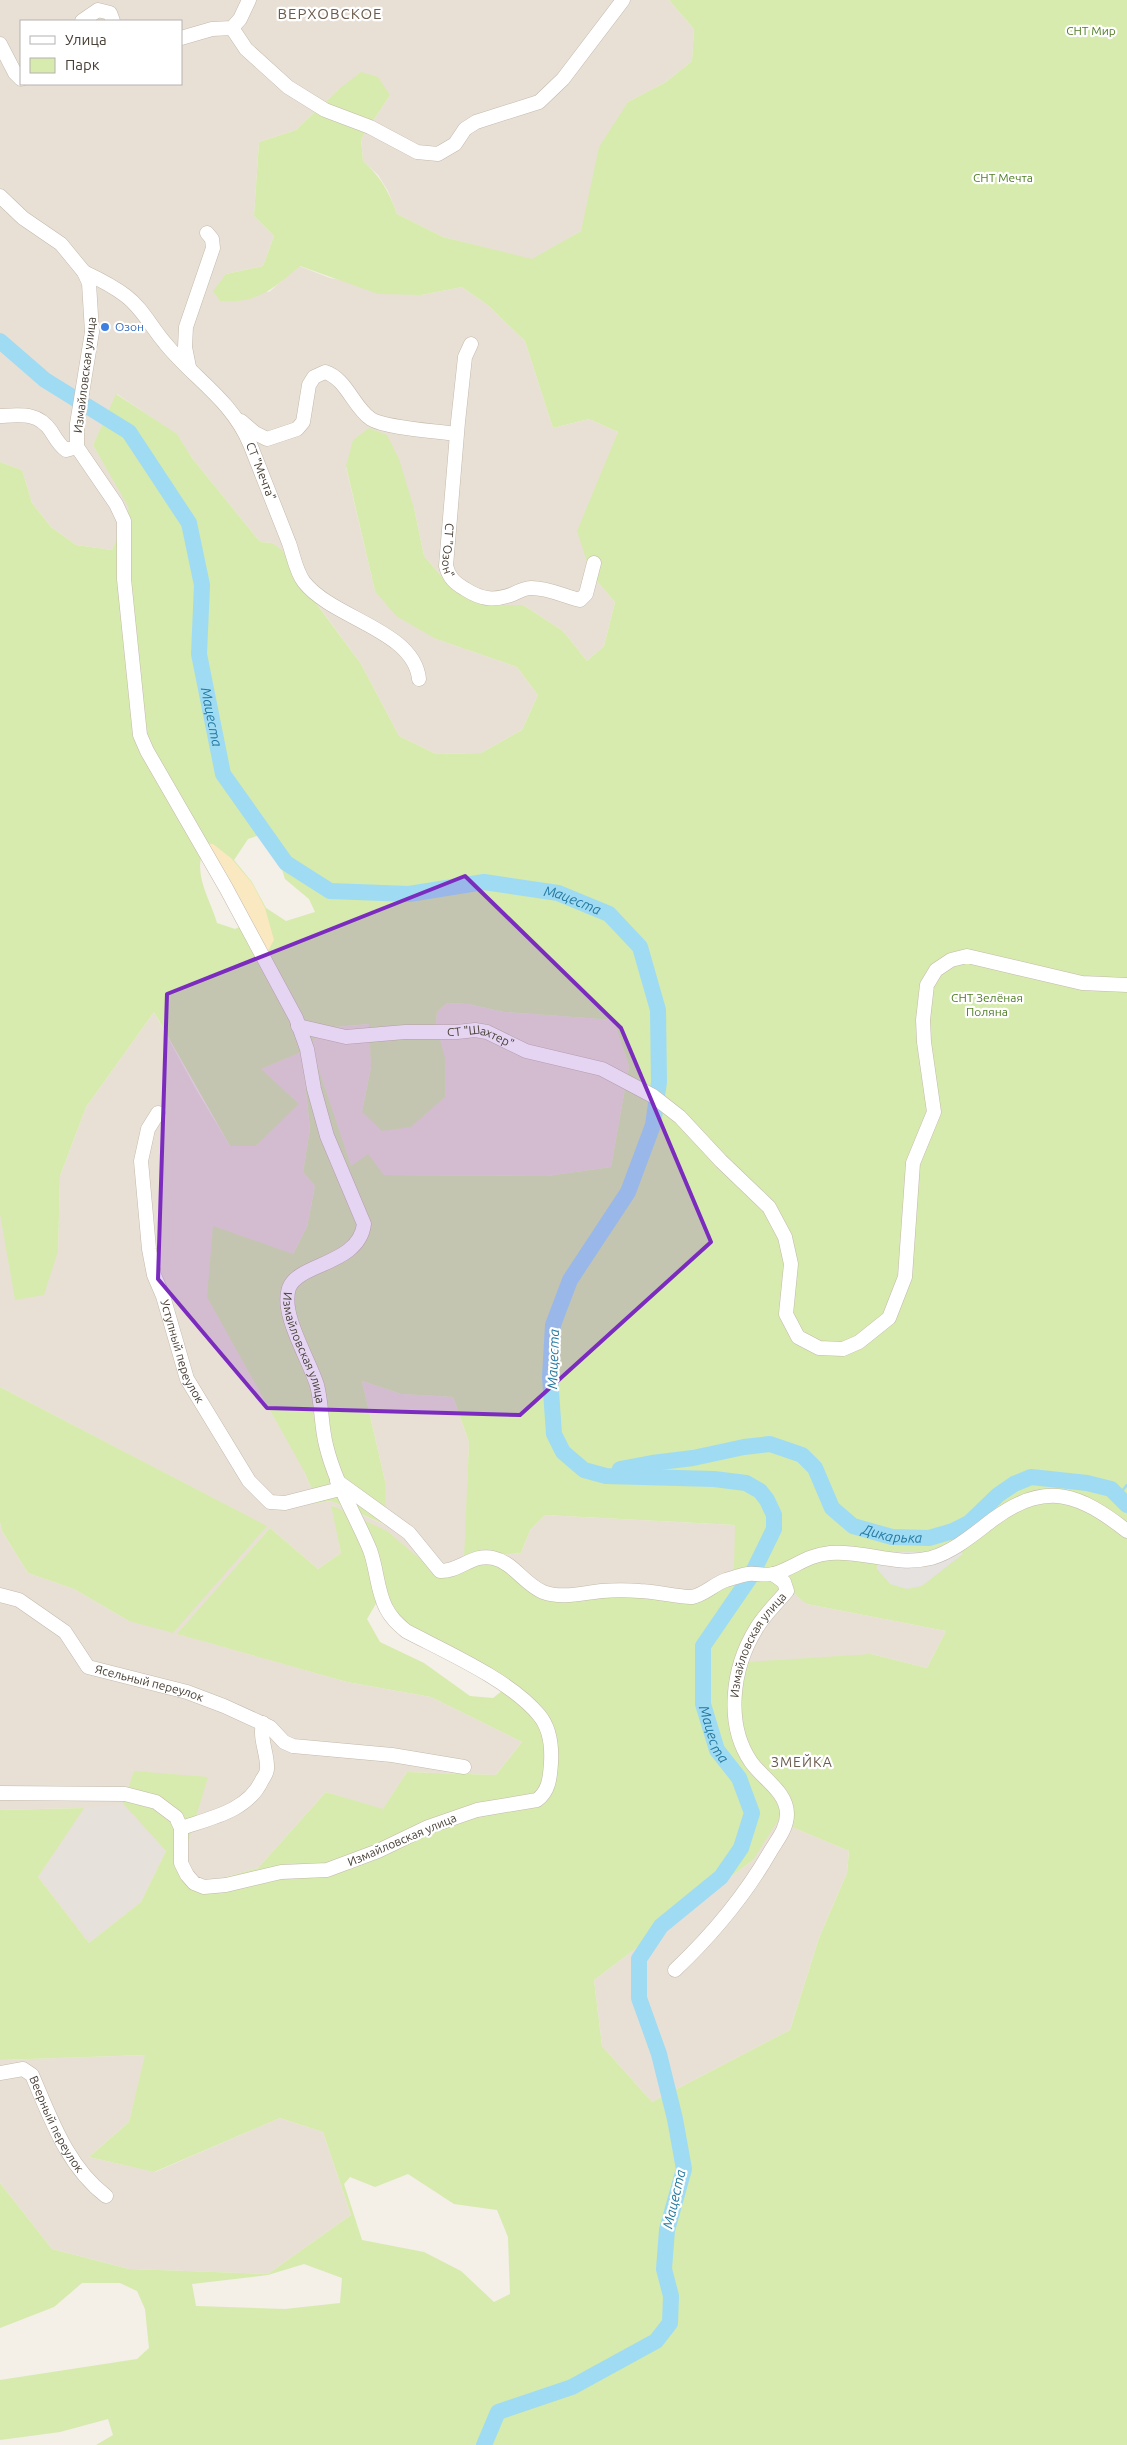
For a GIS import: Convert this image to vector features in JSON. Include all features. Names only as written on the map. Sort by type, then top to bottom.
[{"type":"street","points":[[182,38],[212,30],[232,28],[240,19],[249,0]]},
{"type":"street","points":[[232,28],[246,49],[265,68],[325,110],[370,126],[417,152],[438,154],[455,144],[465,129],[476,122],[539,102],[563,79],[623,0]]},
{"type":"street","points":[[83,20],[91,13],[106,11]]},
{"type":"street","points":[[0,44],[15,73],[20,78]]},
{"type":"street","name":"Измайловская улица","points":[[0,196],[24,218],[61,244],[84,272],[90,289],[92,332],[77,424],[77,447],[116,504],[124,521],[124,579],[140,735],[147,752],[235,905],[296,1018],[307,1049],[314,1089],[327,1136],[364,1224],[362,1235],[357,1244],[337,1257],[296,1278],[289,1289],[288,1308],[317,1386],[325,1443],[338,1485],[370,1550],[385,1606],[393,1620],[406,1631],[507,1687],[540,1716],[550,1735],[551,1774],[548,1787],[543,1795],[536,1800],[477,1810],[428,1827],[327,1870],[281,1872],[226,1885],[204,1887],[194,1883],[186,1875],[181,1863],[181,1828]]},
{"type":"street","points":[[189,367],[185,347],[186,327],[213,248],[212,239],[207,232]]},
{"type":"street","name":"СТ \"Мечта\"","points":[[84,272],[106,282],[128,297],[166,345],[212,388],[233,414],[249,442],[303,581],[345,614],[391,637],[406,651],[416,665],[419,679]]},
{"type":"street","name":"СТ \"Озон\"","points":[[471,344],[465,357],[456,434],[446,566],[448,574],[455,582],[488,600],[506,597],[528,588],[545,588],[580,600],[586,594],[594,562]]},
{"type":"street","points":[[233,414],[254,433],[267,439],[297,429],[303,422],[309,385],[314,377],[326,372],[340,382],[358,408],[372,420],[456,434]]},
{"type":"street","points":[[0,416],[30,415],[40,419],[50,429],[60,446],[66,450],[77,447]]},
{"type":"street","name":"СТ \"Шахтер\"","points":[[298,1026],[346,1037],[405,1032],[457,1032],[474,1030],[487,1032],[526,1051],[602,1069],[653,1096],[680,1117],[721,1161],[769,1207],[785,1237],[791,1264],[786,1314],[798,1337],[819,1348],[844,1348],[859,1342],[889,1318],[905,1278],[913,1163],[934,1112],[923,1020],[927,985],[936,970],[952,960],[967,956],[1082,983],[1127,985]]},
{"type":"street","name":"Уступный переулок","points":[[158,1113],[148,1129],[141,1161],[149,1249],[154,1275],[168,1313],[187,1379],[250,1481],[270,1502],[285,1503],[338,1485]]},
{"type":"street","points":[[338,1485],[409,1533],[440,1571],[458,1568],[473,1560],[494,1558],[507,1564],[530,1585],[559,1596],[604,1591],[640,1591],[691,1597],[724,1581],[760,1574],[832,1553],[858,1553],[894,1561],[932,1557],[977,1533],[996,1517],[1028,1500],[1047,1495],[1072,1497],[1115,1521],[1127,1531]]},
{"type":"street","name":"Измайловская улица","points":[[676,1970],[709,1937],[748,1889],[785,1828],[786,1806],[780,1794],[751,1762],[740,1740],[733,1712],[736,1684],[744,1656],[756,1629],[787,1591],[784,1582],[760,1574]]},
{"type":"street","name":"Ясельный переулок","points":[[0,1595],[19,1600],[65,1632],[88,1667],[187,1692],[263,1723],[270,1727],[284,1742],[293,1746],[392,1756],[464,1767]]},
{"type":"street","points":[[0,1793],[125,1794],[156,1802],[176,1817],[181,1828],[234,1809],[244,1803],[258,1788],[267,1770],[262,1744],[263,1723]]},
{"type":"street","name":"Веерный переулок","points":[[0,2073],[22,2070],[32,2075],[61,2144],[91,2182],[106,2196]]},
{"type":"highlighted area","points":[[465,876],[621,1028],[711,1242],[520,1415],[267,1408],[158,1279],[167,994]]},
{"type":"shaded area","points":[[0,0],[669,0],[694,29],[692,61],[666,82],[628,102],[581,231],[532,260],[443,237],[397,214],[388,191],[378,175],[363,161],[361,139],[390,95],[339,89],[296,130],[259,142],[254,216],[274,236],[263,266],[226,274],[269,292],[299,266],[330,278],[421,295],[462,287],[489,306],[525,341],[553,428],[589,419],[618,432],[607,461],[591,574],[615,602],[604,646],[587,661],[563,631],[523,605],[488,605],[448,584],[424,556],[414,508],[346,467],[375,591],[436,639],[517,667],[538,695],[522,730],[481,753],[436,754],[399,736],[361,664],[272,543],[260,542],[192,458],[177,435],[117,394],[93,445],[130,508],[112,550],[76,545],[51,527],[32,503],[22,470],[0,462]]},
{"type":"shaded area","points":[[447,1003],[468,1004],[504,1012],[615,1020],[629,1066],[611,1167],[547,1176],[384,1175],[350,1166],[318,1068],[304,1073],[310,1129],[303,1172],[315,1186],[307,1227],[293,1254],[304,1471],[318,1503],[331,1501],[385,1525],[385,1481],[362,1381],[401,1394],[453,1397],[469,1442],[465,1559],[521,1553],[530,1530],[545,1515],[735,1525],[807,1604],[946,1631],[927,1668],[871,1654],[753,1759],[791,1800],[792,1827],[849,1851],[847,1873],[819,1938],[790,2030],[652,2102],[602,2046],[594,1980],[753,1860],[750,1766],[705,1593],[554,1595],[440,1577],[332,1505],[341,1553],[318,1569],[270,1528],[178,1634],[347,1682],[431,1697],[522,1742],[496,1775],[407,1772],[383,1810],[326,1792],[258,1868],[212,1881],[195,1881],[185,1853],[146,1828],[166,1851],[141,1902],[89,1943],[38,1877],[83,1808],[0,1810],[0,1522],[2,1531],[28,1573],[74,1589],[129,1621],[266,1526],[0,1387],[0,1214],[58,1251],[60,1176],[86,1107],[154,1012],[230,1146],[256,1146],[298,1104],[260,1069],[304,1051],[324,1028],[370,1024],[371,1067],[362,1112],[436,1025],[437,1012]]},
{"type":"shaded area","points":[[955,1541],[963,1554],[922,1586],[907,1589],[890,1584],[877,1569],[877,1557],[880,1552],[926,1552]]},
{"type":"shaded area","points":[[122,1804],[165,1851],[141,1901],[90,1942],[39,1877],[85,1808]]},
{"type":"shaded area","points":[[146,2055],[129,2122],[89,2157],[155,2172],[280,2118],[323,2132],[351,2215],[268,2274],[129,2269],[52,2249],[0,2183],[0,2060]]},
{"type":"green space","points":[[669,0],[1127,0],[1127,2445],[96,2445],[113,2435],[108,2419],[60,2432],[0,2440],[0,2380],[137,2359],[149,2348],[145,2309],[137,2291],[120,2283],[82,2283],[54,2307],[0,2328],[0,2183],[52,2249],[129,2269],[268,2274],[351,2215],[323,2132],[280,2118],[154,2172],[89,2157],[129,2122],[145,2055],[0,2060],[0,1810],[84,1808],[38,1877],[89,1943],[141,1902],[166,1851],[123,1803],[134,1771],[208,1777],[185,1853],[195,1881],[212,1881],[258,1868],[326,1792],[383,1809],[407,1772],[496,1775],[522,1742],[431,1697],[347,1682],[177,1634],[270,1528],[318,1569],[341,1553],[331,1505],[387,1531],[440,1576],[491,1560],[532,1589],[705,1593],[745,1578],[772,1580],[783,1589],[753,1628],[728,1712],[750,1766],[784,1811],[753,1860],[594,1980],[602,2046],[652,2102],[790,2030],[819,1938],[847,1873],[849,1851],[792,1827],[791,1800],[753,1759],[737,1712],[746,1662],[871,1654],[927,1668],[946,1631],[807,1604],[793,1592],[774,1567],[734,1569],[735,1525],[545,1515],[530,1530],[521,1553],[464,1559],[469,1442],[453,1397],[401,1394],[362,1381],[385,1481],[386,1525],[331,1501],[318,1503],[304,1471],[207,1297],[213,1226],[293,1254],[307,1227],[315,1186],[303,1172],[310,1129],[304,1073],[318,1067],[351,1166],[368,1154],[384,1175],[547,1176],[611,1167],[629,1066],[614,1020],[504,1012],[468,1004],[447,1003],[437,1012],[436,1025],[445,1058],[445,1097],[411,1127],[382,1131],[362,1112],[371,1067],[369,1024],[324,1028],[304,1051],[261,1069],[299,1104],[256,1146],[230,1146],[154,1012],[86,1107],[60,1176],[58,1251],[44,1295],[15,1300],[0,1214],[0,462],[22,470],[32,503],[51,527],[76,545],[112,550],[129,508],[93,445],[116,394],[177,434],[192,458],[260,542],[272,543],[282,550],[301,583],[361,664],[399,736],[436,754],[481,753],[522,730],[538,695],[517,667],[436,639],[396,616],[375,591],[346,466],[353,440],[369,428],[387,435],[399,459],[414,508],[424,556],[448,584],[488,605],[523,605],[563,631],[587,661],[604,646],[615,602],[591,574],[577,531],[618,432],[589,419],[553,428],[525,341],[489,306],[462,287],[421,295],[378,294],[300,266],[273,288],[244,300],[220,301],[213,291],[226,274],[263,266],[274,236],[254,216],[259,142],[296,130],[339,89],[361,72],[378,77],[390,95],[361,139],[363,161],[384,185],[397,214],[443,237],[532,259],[581,231],[599,147],[628,102],[666,82],[692,61],[694,29]],"holes":[[[260,835],[281,866],[285,879],[309,899],[315,912],[286,921],[266,908],[252,882],[234,860],[248,839]],[[203,852],[244,925],[235,929],[217,923],[201,879],[200,861]],[[381,1595],[385,1606],[429,1643],[507,1687],[493,1698],[470,1696],[424,1663],[380,1642],[367,1619]],[[408,2174],[454,2204],[497,2210],[508,2237],[510,2294],[494,2302],[461,2271],[424,2252],[362,2240],[344,2184],[350,2177],[375,2187]],[[304,2264],[342,2278],[340,2303],[285,2309],[196,2306],[192,2284],[268,2275]]]},
{"type":"green space","points":[[0,1387],[267,1526],[173,1633],[129,1621],[74,1589],[28,1573],[2,1531],[0,1522]]},
{"type":"sand","points":[[200,843],[213,844],[231,858],[252,883],[265,908],[274,940],[264,958]]},
{"type":"waterway","name":"Мацеста","points":[[0,341],[45,380],[129,432],[189,523],[202,585],[199,654],[223,774],[286,863],[330,891],[409,894],[484,882],[558,893],[609,914],[640,947],[658,1010],[659,1082],[653,1125],[628,1192],[570,1280],[553,1325],[550,1377],[554,1434],[563,1452],[584,1470],[606,1476],[714,1479],[746,1483],[760,1491],[767,1500],[774,1515],[774,1529],[751,1576],[703,1646],[703,1704],[717,1750],[739,1778],[752,1813],[741,1848],[721,1877],[661,1926],[639,1959],[639,1998],[659,2054],[675,2119],[684,2169],[667,2230],[664,2269],[671,2296],[670,2323],[656,2341],[572,2387],[498,2412],[484,2445]]},
{"type":"waterway","name":"Дикарька","points":[[620,1469],[770,1444],[802,1455],[815,1468],[832,1508],[853,1526],[892,1537],[929,1538],[953,1531],[969,1523],[998,1495],[1014,1484],[1031,1477],[1087,1483],[1111,1489],[1127,1505]]},
{"type":"waterway","points":[[1118,1496],[1127,1485]]},
{"type":"place","name":"Озон","points":[[105,327]]},
{"type":"district","name":"ВЕРХОВСКОЕ","points":[[330,14]]},
{"type":"district","name":"ЗМЕЙКА","points":[[802,1762]]},
{"type":"park label","name":"СНТ Мир","points":[[1091,31]]},
{"type":"park label","name":"СНТ Мечта","points":[[1003,178]]},
{"type":"park label","name":"СНТ Зелёная Поляна","points":[[987,1005]]}]
